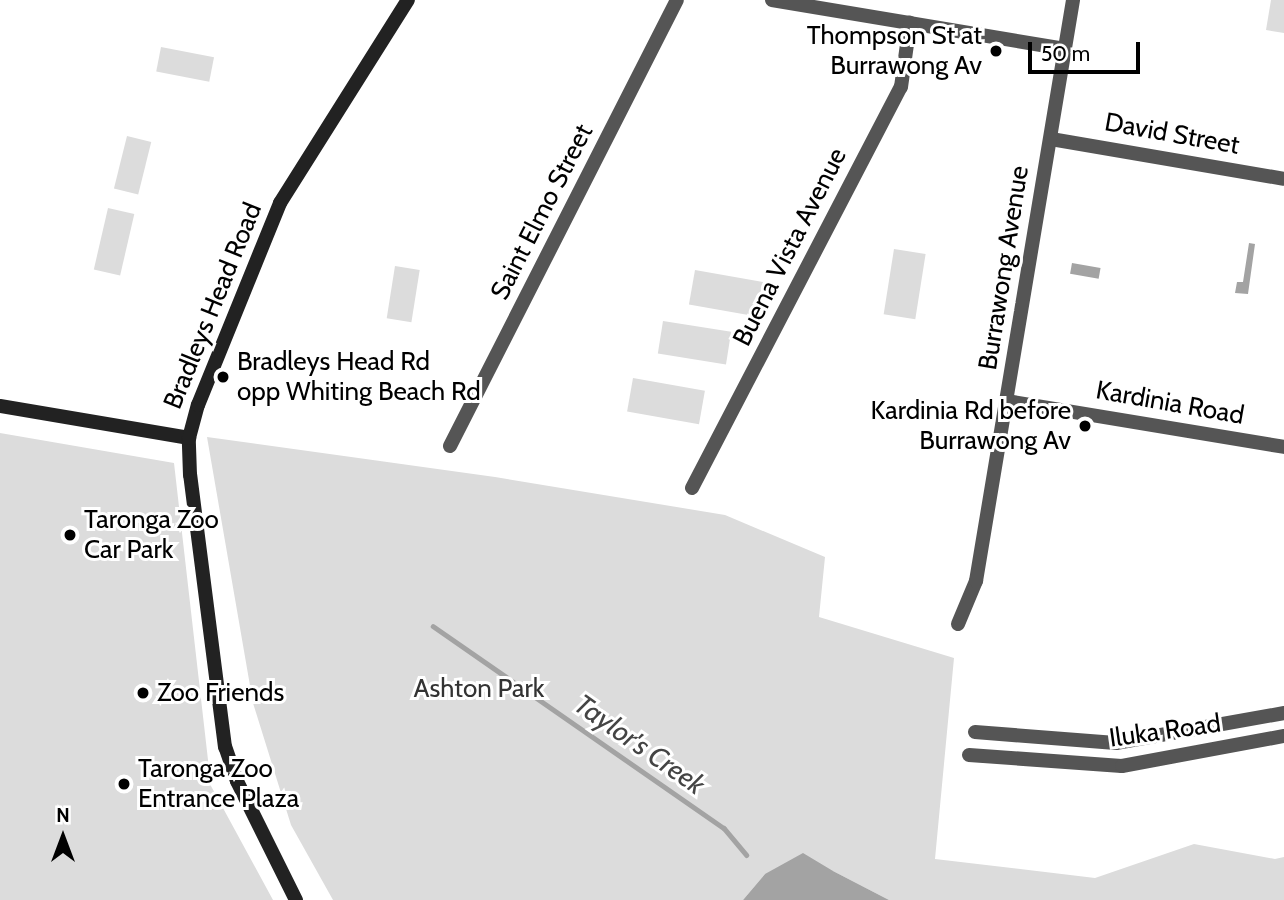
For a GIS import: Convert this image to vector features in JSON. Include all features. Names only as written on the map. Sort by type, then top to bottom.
[{"type":"main road","name":"Bradleys Head Road","points":[[296,900],[237,780],[225,747],[190,475],[189,438],[198,405],[280,203],[408,0]]},
{"type":"main road","points":[[0,406],[189,438]]},
{"type":"street","name":"Saint Elmo Street","points":[[450,446],[677,0]]},
{"type":"street","points":[[772,0],[809,3],[1065,49]]},
{"type":"street","name":"Burrawong Avenue","points":[[958,624],[976,581],[1073,0]]},
{"type":"street","name":"Buena Vista Avenue","points":[[692,488],[901,87],[910,23]]},
{"type":"street","name":"David Street","points":[[1051,139],[1284,179]]},
{"type":"street","name":"Kardinia Road","points":[[1007,401],[1284,447]]},
{"type":"street","name":"Iluka Road","points":[[975,732],[1116,743],[1284,713]]},
{"type":"street","name":"Iluka Road","points":[[969,755],[1122,766],[1284,736]]},
{"type":"green space","points":[[1271,0],[1284,0],[1284,33],[1266,30]]},
{"type":"green space","points":[[161,47],[214,57],[209,82],[156,72]]},
{"type":"green space","points":[[127,136],[151,142],[138,194],[114,188]]},
{"type":"green space","points":[[108,208],[134,214],[120,275],[94,269]]},
{"type":"green space","points":[[894,249],[926,254],[915,319],[884,314]]},
{"type":"green space","points":[[395,266],[420,270],[411,322],[387,318]]},
{"type":"green space","points":[[695,270],[763,282],[757,316],[689,304]]},
{"type":"green space","points":[[663,321],[731,332],[726,364],[658,354]]},
{"type":"green space","points":[[633,378],[705,391],[699,424],[627,411]]},
{"type":"green space","points":[[0,433],[174,463],[211,786],[273,900],[0,900]]},
{"type":"green space","name":"Ashton Park","points":[[207,437],[495,477],[725,515],[825,557],[819,617],[954,658],[935,859],[1095,878],[1194,844],[1275,859],[1284,857],[1284,900],[889,900],[833,871],[765,874],[743,900],[333,900],[291,825],[253,703]]},
{"type":"shaded area","points":[[1249,243],[1255,244],[1248,294],[1235,293],[1237,282],[1243,282]]},
{"type":"shaded area","points":[[1072,263],[1101,268],[1099,279],[1070,274]]},
{"type":"shaded area","points":[[803,853],[889,900],[743,900],[765,874]]},
{"type":"waterway","name":"Taylor's Creek","points":[[433,626],[724,828],[747,855]]},
{"type":"place","name":"Thompson St at Burrawong Av","points":[[996,51]]},
{"type":"place","name":"Bradleys Head Rd opp Whiting Beach Rd","points":[[223,377]]},
{"type":"place","name":"Kardinia Rd before Burrawong Av","points":[[1085,426]]},
{"type":"place","name":"Taronga Zoo Car Park","points":[[70,535]]},
{"type":"place","name":"Zoo Friends","points":[[143,693]]},
{"type":"place","name":"Taronga Zoo Entrance Plaza","points":[[124,784]]}]
